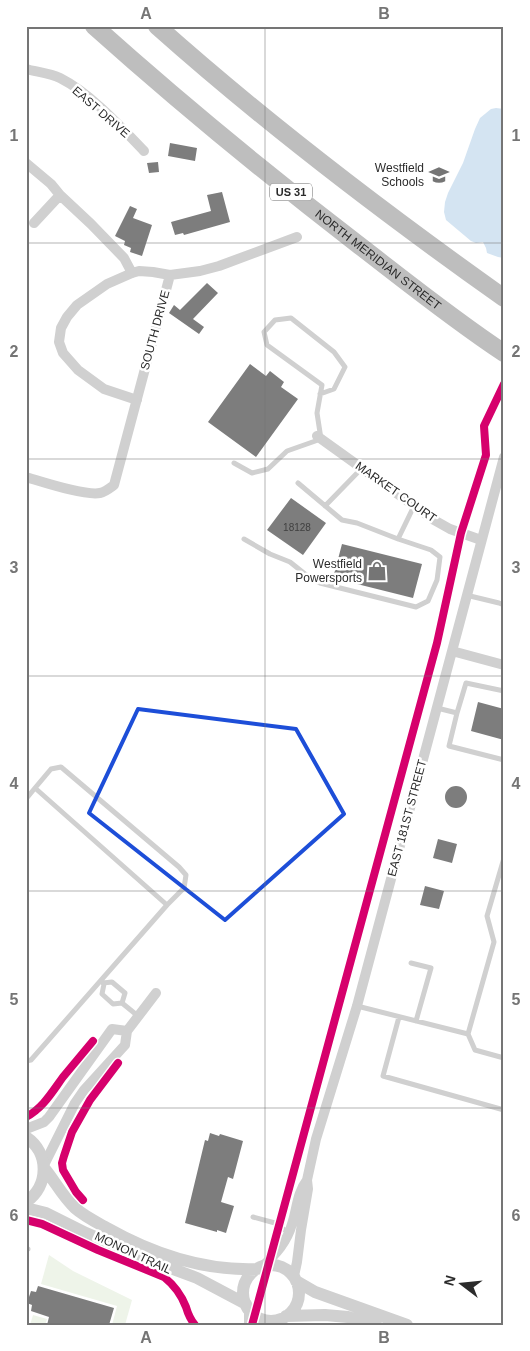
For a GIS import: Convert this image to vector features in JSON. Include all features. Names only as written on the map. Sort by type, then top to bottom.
[{"type":"highway","name":"NORTH MERIDIAN STREET","points":[[94,26],[178,100],[266,173],[399,277],[500,350]]},
{"type":"highway","points":[[157,26],[262,116],[367,199],[504,298]]},
{"type":"street","name":"EAST DRIVE","points":[[26,69],[58,77],[77,88],[117,123],[144,151]]},
{"type":"street","points":[[26,163],[51,184],[124,258],[132,273]]},
{"type":"street","points":[[34,222],[60,195]]},
{"type":"street","name":"SOUTH DRIVE","points":[[26,478],[95,494],[102,493],[114,486],[170,275],[219,266],[297,237]]},
{"type":"street","points":[[137,400],[104,389],[78,370],[63,353],[59,342],[63,322],[77,305],[107,284],[132,273],[139,271],[170,275]]},
{"type":"street","name":"MARKET COURT","points":[[319,438],[434,520],[450,529],[481,540]]},
{"type":"street","name":"EAST 181ST STREET","points":[[295,1279],[308,1189],[307,1180],[316,1139],[357,1006],[504,456]]},
{"type":"street","points":[[452,650],[504,665]]},
{"type":"street","points":[[26,1202],[40,1188],[44,1167],[75,1103],[84,1090],[125,1045],[127,1031],[156,993]]},
{"type":"street","points":[[26,1129],[44,1122],[49,1117],[112,1029],[127,1031]]},
{"type":"street","points":[[26,1138],[38,1149],[44,1167],[62,1194],[75,1208],[89,1218],[138,1245],[202,1265],[239,1269],[276,1265],[282,1267],[295,1279],[315,1292],[407,1325]]},
{"type":"street","name":"EAST 181ST STREET","points":[[260,1267],[276,1253],[286,1240],[292,1225],[301,1188],[307,1180]]},
{"type":"street","points":[[26,1208],[46,1213],[141,1257],[197,1278],[248,1307],[260,1318],[280,1320],[325,1315],[348,1317],[376,1325]]},
{"type":"street","points":[[249,1325],[248,1307],[243,1291],[244,1284],[251,1273],[260,1267]]},
{"type":"street","points":[[280,1320],[295,1307],[298,1301],[299,1288],[295,1279]]},
{"type":"lane","points":[[234,463],[252,473],[268,469],[287,451],[319,438],[317,414],[320,394],[322,385],[268,345],[264,332],[276,320],[291,318],[334,352],[345,367],[334,389],[320,394]]},
{"type":"lane","points":[[325,506],[362,468]]},
{"type":"lane","points":[[244,539],[270,554],[290,562],[310,578],[320,583],[416,607],[428,601],[437,580],[440,557],[431,550],[357,523],[342,520],[298,483]]},
{"type":"lane","points":[[398,539],[414,506]]},
{"type":"lane","points":[[466,595],[504,605]]},
{"type":"lane","points":[[504,692],[466,683],[449,746],[504,760]]},
{"type":"lane","points":[[436,708],[457,713]]},
{"type":"lane","points":[[26,799],[51,770],[61,767],[179,867],[186,876],[184,888],[31,1060],[26,1061]]},
{"type":"lane","points":[[35,788],[167,905]]},
{"type":"lane","points":[[504,858],[487,916],[494,942],[468,1034],[475,1050],[504,1058]]},
{"type":"lane","points":[[411,963],[431,968],[416,1021]]},
{"type":"lane","points":[[102,982],[112,982],[125,993],[122,1003]]},
{"type":"lane","points":[[102,982],[102,994],[113,1004],[122,1003],[138,1016]]},
{"type":"lane","points":[[357,1006],[468,1034]]},
{"type":"lane","points":[[399,1016],[383,1076],[504,1110]]},
{"type":"lane","points":[[253,1217],[278,1225],[288,1233]]},
{"type":"highlighted area","points":[[138,709],[296,729],[344,814],[225,920],[89,813]]},
{"type":"shaded area","points":[[49,1255],[73,1271],[132,1300],[125,1325],[112,1325],[117,1306],[41,1284]]},
{"type":"shaded area","points":[[33,1315],[47,1319],[45,1325],[30,1325]]},
{"type":"water","points":[[491,109],[504,109],[504,258],[487,253],[483,242],[476,243],[471,241],[446,220],[444,212],[448,193],[463,163],[480,118]]},
{"type":"building","points":[[170,143],[197,148],[195,161],[168,156]]},
{"type":"building","points":[[158,162],[159,172],[149,173],[147,163]]},
{"type":"building","points":[[222,192],[230,222],[184,235],[183,233],[175,235],[171,222],[211,211],[207,195]]},
{"type":"building","points":[[130,206],[137,209],[133,218],[152,225],[142,256],[130,252],[131,248],[124,245],[125,241],[115,236]]},
{"type":"building","points":[[207,283],[218,293],[193,319],[204,327],[199,334],[169,313],[174,305],[180,310]]},
{"type":"building","points":[[250,364],[266,376],[270,371],[284,382],[281,387],[298,399],[256,457],[208,422]]},
{"type":"building","name":"Westfield Powersports","points":[[291,498],[326,523],[303,555],[267,530]]},
{"type":"building","name":"Westfield Powersports","points":[[342,544],[422,564],[413,598],[333,578]]},
{"type":"building","points":[[478,702],[504,709],[504,740],[471,731]]},
{"type":"building","points":[[456,786],[464,789],[467,797],[464,805],[456,808],[448,805],[445,797],[448,789]]},
{"type":"building","points":[[438,839],[457,844],[452,863],[433,858]]},
{"type":"building","points":[[425,886],[444,891],[439,909],[420,905]]},
{"type":"building","points":[[210,1133],[243,1141],[233,1179],[228,1177],[221,1202],[234,1206],[226,1233],[185,1223],[205,1140],[208,1141]]},
{"type":"building","points":[[38,1286],[114,1308],[109,1325],[47,1325],[49,1317],[31,1311],[32,1305],[27,1303],[31,1291],[36,1292]]},
{"type":"cycle path","points":[[252,1325],[437,643],[461,533],[486,455],[484,426],[504,384]]},
{"type":"cycle path","points":[[26,1117],[51,1094],[93,1041]]},
{"type":"cycle path","points":[[83,1200],[63,1170],[62,1163],[72,1132],[90,1100],[118,1063]]},
{"type":"cycle path","name":"MONON TRAIL","points":[[26,1220],[42,1224],[98,1250],[164,1277],[179,1294],[195,1325]]},
{"type":"place","name":"Westfield Schools","points":[[439,175]]},
{"type":"place","name":"Westfield Powersports","points":[[377,571]]}]
